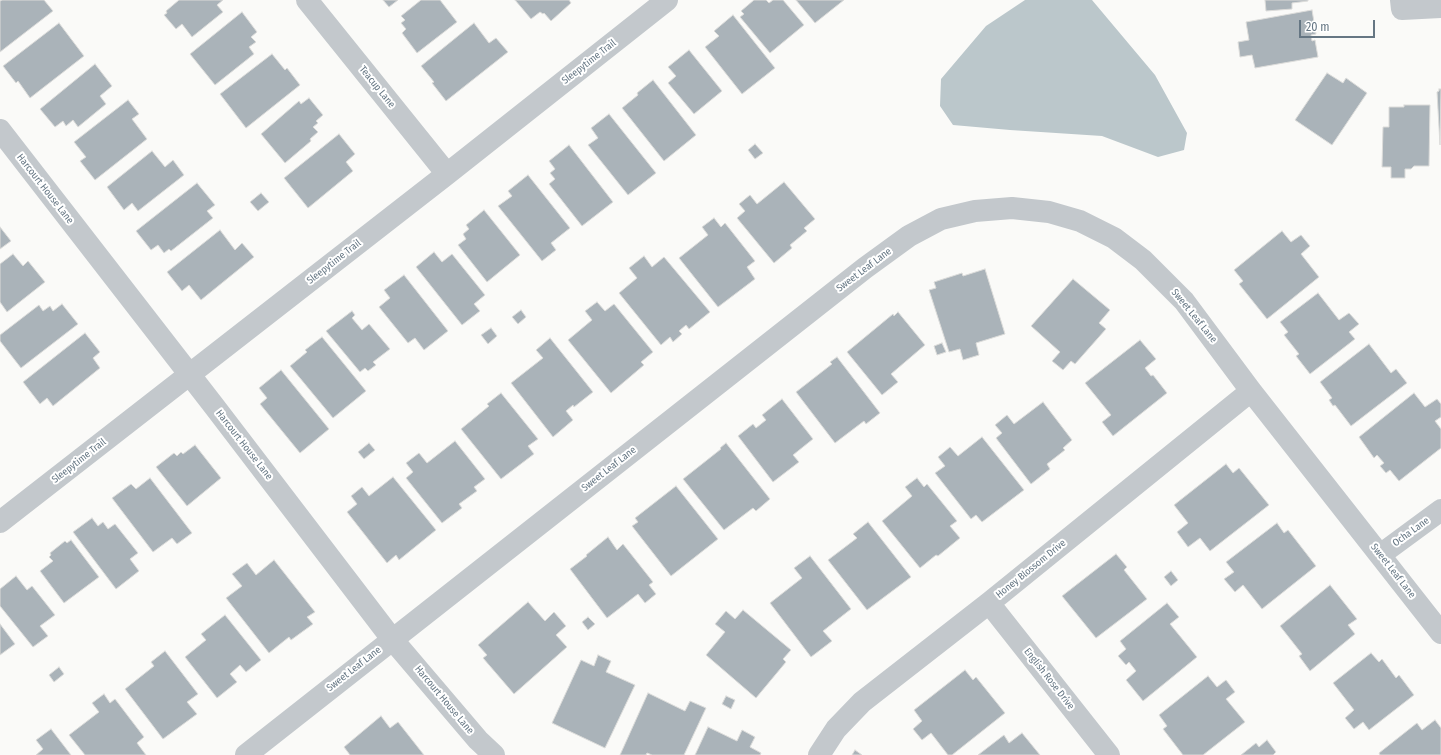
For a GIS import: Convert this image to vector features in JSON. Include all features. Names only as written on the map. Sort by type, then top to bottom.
[{"type":"street","name":"Teacup Lane","points":[[307,0],[447,174]]},
{"type":"street","name":"Sleepytime Trail","points":[[0,522],[447,174],[667,0]]},
{"type":"street","points":[[1401,4],[1441,7]]},
{"type":"street","name":"Harcourt House Lane","points":[[0,130],[361,596],[392,639],[478,740],[494,755]]},
{"type":"street","name":"Sweet Leaf Lane","points":[[246,755],[865,268],[909,236],[941,219],[975,211],[1012,208],[1056,214],[1080,221],[1114,238],[1143,260],[1184,301],[1251,391],[1441,634]]},
{"type":"street","name":"Honey Blossom Drive","points":[[819,755],[836,729],[862,702],[989,603],[1251,391]]},
{"type":"street","name":"Ocha Lane","points":[[1380,555],[1441,510]]},
{"type":"street","name":"English Rose Drive","points":[[989,603],[1109,755]]},
{"type":"shaded area","points":[[1025,0],[1092,0],[1155,75],[1187,133],[1184,150],[1158,157],[1102,136],[953,125],[940,106],[941,79],[986,26]]},
{"type":"building","points":[[44,0],[53,11],[0,52],[0,1]]},
{"type":"building","points":[[179,0],[223,0],[217,5],[223,12],[192,37],[182,24],[176,29],[164,15],[167,13],[166,11]]},
{"type":"building","points":[[383,0],[398,0],[389,7]]},
{"type":"building","points":[[421,0],[440,0],[457,22],[417,53],[402,33],[406,29],[401,23],[405,20],[401,16]]},
{"type":"building","points":[[515,0],[569,0],[571,3],[551,21],[544,13],[543,14],[540,12],[531,19]]},
{"type":"building","points":[[754,0],[766,0],[769,3],[773,0],[783,0],[804,25],[770,53],[740,17],[744,14],[741,11]]},
{"type":"building","points":[[796,0],[844,0],[815,23]]},
{"type":"building","points":[[1265,0],[1308,1],[1292,3],[1292,9],[1266,11]]},
{"type":"building","points":[[1312,10],[1316,34],[1311,35],[1312,41],[1315,40],[1318,57],[1255,68],[1252,55],[1240,57],[1238,42],[1249,40],[1246,22]]},
{"type":"building","points":[[242,12],[257,32],[251,37],[256,42],[249,47],[254,54],[215,85],[190,54]]},
{"type":"building","points":[[733,15],[775,68],[742,94],[705,47],[719,36],[714,31]]},
{"type":"building","points":[[59,23],[84,56],[30,98],[18,81],[16,83],[3,66]]},
{"type":"building","points":[[474,23],[489,43],[496,38],[508,52],[446,101],[432,83],[434,82],[421,66]]},
{"type":"building","points":[[689,50],[722,91],[694,114],[668,83],[676,76],[668,67]]},
{"type":"building","points":[[272,54],[285,70],[287,68],[300,85],[246,128],[220,94]]},
{"type":"building","points":[[95,64],[112,86],[100,96],[106,104],[78,127],[73,120],[66,126],[63,121],[55,127],[40,109]]},
{"type":"building","points":[[1327,73],[1343,83],[1346,78],[1367,93],[1332,145],[1295,120]]},
{"type":"building","points":[[653,80],[696,135],[664,161],[622,108]]},
{"type":"building","points":[[1441,89],[1440,145],[1437,92]]},
{"type":"building","points":[[309,98],[323,115],[316,121],[318,123],[313,127],[318,132],[310,139],[311,141],[285,163],[261,134],[299,101],[301,104]]},
{"type":"building","points":[[128,100],[139,114],[132,119],[147,139],[95,180],[80,161],[86,157],[74,142]]},
{"type":"building","points":[[1404,105],[1430,105],[1429,166],[1414,166],[1411,169],[1405,169],[1405,178],[1391,178],[1391,167],[1382,167],[1383,127],[1389,127],[1389,107],[1404,107]]},
{"type":"building","points":[[609,114],[656,173],[628,195],[588,145],[598,138],[591,128]]},
{"type":"building","points":[[339,134],[355,154],[346,162],[353,171],[308,208],[284,178]]},
{"type":"building","points":[[755,144],[763,153],[755,159],[748,150]]},
{"type":"building","points":[[569,145],[613,202],[582,226],[549,184],[555,179],[550,173],[555,169],[549,161]]},
{"type":"building","points":[[152,151],[165,167],[173,160],[184,175],[138,211],[132,203],[124,210],[107,187]]},
{"type":"building","points":[[528,175],[570,228],[551,243],[556,250],[542,261],[498,206],[512,196],[508,191]]},
{"type":"building","points":[[784,182],[815,219],[804,228],[807,231],[790,245],[792,248],[774,263],[737,218],[745,211],[739,204],[750,195],[757,204]]},
{"type":"building","points":[[197,183],[215,205],[207,211],[213,218],[171,251],[169,249],[164,253],[158,245],[151,250],[136,231]]},
{"type":"building","points":[[261,193],[269,202],[258,211],[250,202]]},
{"type":"building","points":[[484,210],[520,255],[487,282],[458,245],[466,239],[463,234],[469,229],[466,225]]},
{"type":"building","points":[[714,218],[721,227],[725,223],[755,261],[747,267],[755,279],[718,307],[679,258],[708,235],[702,227]]},
{"type":"building","points":[[0,227],[11,241],[0,249]]},
{"type":"building","points":[[220,230],[235,250],[242,243],[254,257],[201,300],[189,285],[182,291],[167,272]]},
{"type":"building","points":[[1282,231],[1291,242],[1301,235],[1310,246],[1301,254],[1319,277],[1267,319],[1239,284],[1243,281],[1234,270]]},
{"type":"building","points":[[434,252],[442,262],[452,254],[485,295],[474,304],[480,311],[462,325],[416,267]]},
{"type":"building","points":[[13,254],[23,266],[28,261],[45,282],[7,312],[0,302],[0,264]]},
{"type":"building","points":[[644,256],[652,267],[664,257],[710,312],[689,329],[686,325],[679,331],[682,334],[673,342],[670,337],[661,345],[619,293],[637,278],[629,268]]},
{"type":"building","points":[[985,269],[1005,334],[976,343],[979,355],[963,360],[960,349],[949,352],[929,290],[936,288],[934,282],[962,273],[963,276]]},
{"type":"building","points":[[404,275],[448,331],[424,350],[415,338],[408,343],[379,307],[390,298],[384,290]]},
{"type":"building","points":[[1073,279],[1110,310],[1099,323],[1106,329],[1075,364],[1071,361],[1063,370],[1052,361],[1060,352],[1031,326]]},
{"type":"building","points":[[1318,293],[1339,320],[1349,313],[1359,324],[1349,332],[1355,339],[1310,374],[1296,356],[1299,354],[1284,335],[1288,332],[1280,322]]},
{"type":"building","points":[[597,302],[605,311],[614,304],[653,352],[641,362],[644,365],[611,393],[568,340],[592,320],[585,311]]},
{"type":"building","points":[[62,304],[78,324],[21,368],[0,341],[0,335],[39,305],[43,311],[50,306],[53,311]]},
{"type":"building","points":[[521,310],[526,317],[518,324],[512,317]]},
{"type":"building","points":[[352,311],[355,315],[352,318],[362,330],[369,324],[390,349],[373,362],[376,365],[368,371],[365,368],[360,372],[326,331]]},
{"type":"building","points":[[898,312],[925,345],[891,374],[898,382],[882,395],[847,352],[893,314],[894,316]]},
{"type":"building","points":[[491,328],[497,336],[488,344],[481,335]]},
{"type":"building","points":[[85,333],[100,352],[93,358],[100,368],[53,406],[47,398],[40,404],[23,382]]},
{"type":"building","points":[[322,337],[366,391],[333,418],[290,366],[307,352],[305,350]]},
{"type":"building","points":[[550,338],[593,392],[574,407],[573,405],[566,411],[573,420],[553,437],[511,383],[543,358],[536,350]]},
{"type":"building","points":[[1140,340],[1156,359],[1145,368],[1151,376],[1153,375],[1167,393],[1113,436],[1102,422],[1111,415],[1085,383]]},
{"type":"building","points":[[942,343],[946,352],[937,355],[934,346]]},
{"type":"building","points":[[1369,344],[1391,373],[1396,369],[1407,383],[1351,426],[1335,405],[1333,406],[1329,400],[1332,398],[1320,382]]},
{"type":"building","points":[[837,357],[880,413],[866,424],[864,421],[835,443],[796,392],[832,364],[830,362]]},
{"type":"building","points":[[281,370],[329,429],[300,453],[260,404],[267,398],[259,388]]},
{"type":"building","points":[[501,393],[538,439],[528,446],[534,454],[501,479],[461,429],[489,406],[487,404]]},
{"type":"building","points":[[1414,393],[1425,407],[1437,399],[1441,404],[1441,417],[1435,421],[1441,429],[1441,448],[1399,481],[1390,470],[1386,473],[1380,466],[1384,463],[1377,455],[1374,458],[1359,437]]},
{"type":"building","points":[[782,399],[813,439],[793,455],[799,462],[773,482],[738,436],[753,424],[756,428],[766,420],[762,415]]},
{"type":"building","points":[[1043,402],[1072,440],[1063,448],[1065,450],[1047,464],[1050,469],[1031,484],[996,438],[1002,433],[995,425],[1007,415],[1014,424]]},
{"type":"building","points":[[982,437],[1024,490],[982,522],[976,515],[971,519],[935,473],[945,466],[938,457],[950,447],[958,456]]},
{"type":"building","points":[[455,441],[485,479],[474,487],[477,491],[459,504],[462,508],[442,523],[406,478],[413,472],[406,463],[419,453],[427,463]]},
{"type":"building","points":[[369,443],[375,450],[364,459],[358,452]]},
{"type":"building","points":[[726,443],[770,499],[756,511],[753,508],[724,530],[683,479],[721,449],[720,448]]},
{"type":"building","points":[[195,445],[221,478],[187,506],[156,467],[174,453],[177,456],[181,452],[183,454]]},
{"type":"building","points":[[1226,464],[1233,473],[1239,468],[1269,505],[1210,551],[1200,538],[1188,547],[1177,532],[1188,523],[1174,505]]},
{"type":"building","points":[[393,477],[436,530],[399,560],[396,555],[387,563],[347,512],[357,504],[351,496],[362,487],[369,496]]},
{"type":"building","points":[[150,478],[192,533],[177,544],[172,538],[153,552],[112,498],[131,484],[136,489]]},
{"type":"building","points":[[917,478],[924,487],[927,484],[957,521],[950,526],[960,538],[920,568],[882,521],[912,496],[905,487]]},
{"type":"building","points":[[676,486],[718,539],[671,576],[632,526],[638,522],[635,518]]},
{"type":"building","points":[[92,518],[98,526],[103,522],[108,529],[115,524],[138,553],[130,559],[139,571],[116,589],[73,532]]},
{"type":"building","points":[[868,522],[911,577],[867,610],[828,560],[857,538],[853,534]]},
{"type":"building","points":[[1277,523],[1284,533],[1288,530],[1316,566],[1262,609],[1243,585],[1235,592],[1224,579],[1234,572],[1226,562]]},
{"type":"building","points":[[608,537],[617,550],[623,544],[653,582],[649,585],[656,594],[645,603],[638,594],[607,618],[570,569]]},
{"type":"building","points":[[71,540],[99,577],[64,603],[40,571],[53,561],[49,557],[51,555],[50,553],[65,541],[67,543]]},
{"type":"building","points":[[1116,554],[1127,567],[1124,570],[1147,599],[1096,638],[1062,596]]},
{"type":"building","points":[[810,556],[851,609],[823,631],[832,641],[811,657],[770,603],[802,578],[794,568]]},
{"type":"building","points":[[274,560],[315,612],[307,617],[313,624],[291,640],[289,637],[269,653],[226,598],[242,586],[232,574],[247,563],[256,575]]},
{"type":"building","points":[[1171,571],[1178,580],[1171,586],[1164,577]]},
{"type":"building","points":[[16,576],[27,590],[32,586],[55,615],[40,626],[48,636],[33,647],[0,606],[0,589]]},
{"type":"building","points":[[1330,585],[1357,619],[1348,625],[1355,634],[1310,671],[1299,656],[1302,654],[1280,626]]},
{"type":"building","points":[[528,602],[545,621],[554,612],[566,626],[556,635],[567,647],[514,694],[483,658],[487,655],[478,645]]},
{"type":"building","points":[[1167,603],[1179,617],[1170,624],[1197,657],[1143,701],[1126,680],[1136,671],[1129,662],[1126,665],[1118,656],[1126,649],[1120,641]]},
{"type":"building","points":[[743,610],[791,650],[783,659],[786,662],[756,698],[706,655],[725,632],[715,624],[726,611],[735,619]]},
{"type":"building","points":[[225,615],[261,660],[246,672],[240,665],[230,674],[237,682],[217,698],[185,657],[206,640],[201,634]]},
{"type":"building","points":[[588,617],[595,624],[588,630],[582,622]]},
{"type":"building","points":[[0,624],[15,644],[0,655]]},
{"type":"building","points":[[165,651],[198,694],[187,702],[197,714],[163,739],[125,689],[154,666],[151,662]]},
{"type":"building","points":[[1371,653],[1379,662],[1382,659],[1396,678],[1399,675],[1414,695],[1369,730],[1363,722],[1354,729],[1345,718],[1354,710],[1333,683]]},
{"type":"building","points":[[598,655],[611,661],[606,672],[635,685],[605,748],[552,723],[581,660],[594,666]]},
{"type":"building","points":[[59,667],[64,674],[54,682],[49,675]]},
{"type":"building","points":[[965,670],[973,680],[976,677],[1005,713],[952,755],[948,755],[931,733],[922,740],[913,729],[922,721],[914,710]]},
{"type":"building","points":[[1208,676],[1217,687],[1226,680],[1235,692],[1226,699],[1245,722],[1203,755],[1183,755],[1163,729],[1167,726],[1159,715]]},
{"type":"building","points":[[648,693],[685,711],[690,701],[706,708],[684,755],[652,755],[647,753],[646,755],[620,755]]},
{"type":"building","points":[[104,694],[110,703],[115,699],[144,737],[137,743],[146,755],[85,755],[69,735],[99,712],[92,703]]},
{"type":"building","points":[[726,696],[735,700],[731,709],[722,704]]},
{"type":"building","points":[[381,716],[390,728],[398,722],[424,755],[350,755],[344,747]]},
{"type":"building","points":[[1435,720],[1441,728],[1441,755],[1380,755],[1379,753],[1417,723],[1422,730]]},
{"type":"building","points":[[708,727],[737,741],[742,730],[755,737],[750,747],[761,753],[760,755],[695,755]]},
{"type":"building","points":[[51,729],[71,755],[36,755],[43,749],[36,740]]},
{"type":"building","points":[[1022,733],[1040,755],[978,755],[1004,735],[1009,743]]},
{"type":"building","points":[[1267,740],[1276,752],[1273,755],[1241,755],[1256,743],[1259,747]]},
{"type":"building","points":[[855,750],[862,755],[852,755]]}]
